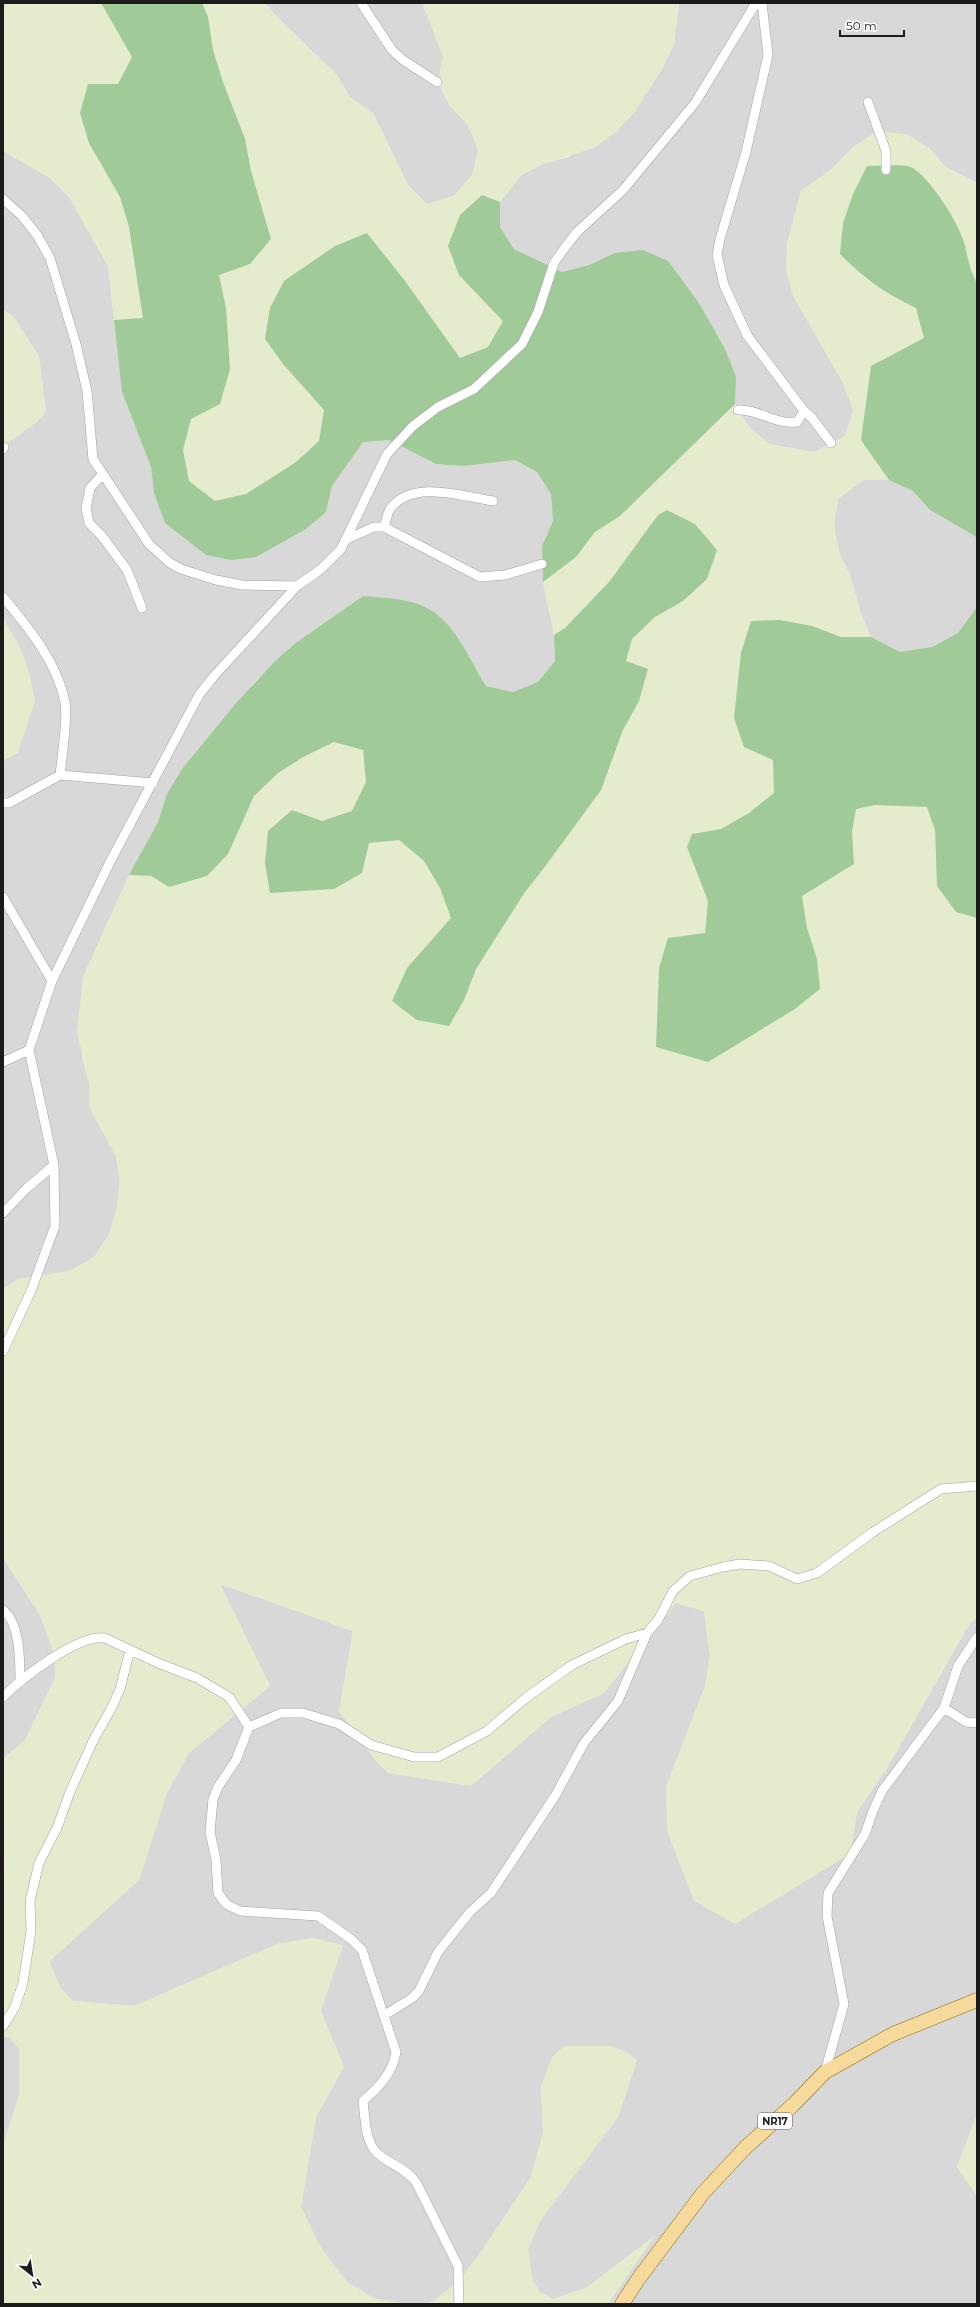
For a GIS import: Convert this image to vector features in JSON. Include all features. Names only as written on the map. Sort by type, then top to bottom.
[{"type":"main road","name":"NR17","points":[[622,2304],[639,2278],[703,2193],[746,2147],[794,2104],[825,2072],[893,2034],[977,2000]]},
{"type":"street","points":[[361,3],[392,50],[403,60],[437,82]]},
{"type":"street","points":[[3,1351],[31,1291],[55,1226],[54,1165],[29,1050],[52,980],[111,860],[203,690],[214,676],[297,586],[321,569],[340,549],[387,454],[413,426],[438,407],[474,389],[522,344],[538,312],[554,264],[563,250],[577,232],[622,190],[695,103],[756,3]]},
{"type":"street","points":[[762,3],[768,55],[746,152],[720,239],[717,256],[724,285],[747,335],[804,411],[812,418],[831,443]]},
{"type":"street","points":[[868,102],[886,151],[886,170]]},
{"type":"street","points":[[3,199],[27,222],[50,258],[76,344],[87,391],[93,459],[149,544],[170,563],[195,574],[242,585],[297,586]]},
{"type":"street","points":[[738,410],[756,411],[776,421],[792,423],[797,422],[804,411]]},
{"type":"street","points":[[103,474],[90,488],[86,508],[89,523],[102,536],[127,570],[142,608]]},
{"type":"street","points":[[384,527],[389,510],[401,498],[412,492],[428,491],[493,501]]},
{"type":"street","points":[[345,540],[374,527],[384,527],[480,577],[505,575],[542,564]]},
{"type":"street","points":[[3,597],[24,623],[45,654],[56,675],[65,702],[60,775]]},
{"type":"street","points":[[3,803],[9,803],[60,775],[153,783]]},
{"type":"street","points":[[3,897],[52,980]]},
{"type":"street","points":[[3,1062],[29,1050]]},
{"type":"street","points":[[3,1213],[27,1188],[54,1165]]},
{"type":"street","points":[[385,2015],[412,1998],[419,1991],[438,1952],[470,1912],[491,1893],[555,1796],[584,1743],[618,1701],[647,1633],[658,1620],[672,1591],[690,1576],[723,1566],[751,1564],[769,1566],[797,1579],[817,1573],[873,1532],[941,1489],[977,1486]]},
{"type":"street","points":[[3,1610],[9,1614],[20,1649],[20,1681]]},
{"type":"street","points":[[459,2304],[458,2266],[416,2182],[409,2173],[376,2152],[369,2139],[363,2101],[380,2086],[395,2060],[396,2052],[368,1962],[362,1950],[351,1939],[318,1916],[240,1911],[226,1904],[218,1893],[216,1860],[210,1832],[213,1799],[218,1787],[236,1760],[249,1727],[281,1713],[302,1712],[339,1724],[371,1745],[414,1757],[438,1757],[487,1731],[527,1697],[572,1665],[619,1642],[647,1633]]},
{"type":"street","points":[[3,1697],[34,1669],[57,1655],[97,1636],[105,1638],[197,1678],[229,1697],[249,1727]]},
{"type":"street","points":[[825,2072],[844,2004],[827,1916],[828,1893],[863,1839],[882,1791],[944,1708],[958,1666],[977,1637]]},
{"type":"street","points":[[3,2026],[15,2007],[23,1983],[31,1931],[30,1901],[39,1864],[57,1828],[70,1792],[93,1741],[112,1708],[120,1689],[130,1650]]},
{"type":"street","points":[[944,1708],[966,1722],[977,1723]]},
{"type":"shaded area","points":[[265,3],[422,3],[443,56],[438,82],[449,105],[468,125],[478,150],[472,175],[454,196],[427,204],[408,185],[373,113],[350,97],[337,75],[281,21]]},
{"type":"shaded area","points":[[679,3],[977,3],[977,183],[946,167],[929,148],[853,147],[834,167],[801,191],[844,385],[853,410],[845,436],[814,452],[769,444],[749,427],[735,404],[736,377],[615,253],[589,265],[562,272],[514,249],[500,227],[500,202],[521,175],[543,164],[569,157],[634,113],[662,69],[674,44]]},
{"type":"shaded area","points":[[3,151],[50,178],[69,197],[108,266],[122,392],[151,467],[154,493],[326,512],[332,486],[363,441],[389,440],[436,464],[515,460],[537,472],[551,494],[553,521],[542,546],[543,582],[554,635],[555,661],[538,682],[513,692],[486,686],[459,639],[363,596],[297,642],[255,681],[167,794],[158,822],[129,876],[83,977],[82,1058],[89,1083],[90,1109],[116,1156],[120,1181],[117,1208],[109,1234],[94,1257],[70,1271],[18,1279],[3,1289],[3,761],[18,752],[22,651],[3,618],[3,446],[37,422],[46,412],[39,356],[13,316],[3,310]]},
{"type":"shaded area","points":[[863,480],[889,480],[913,491],[930,510],[975,536],[977,540],[977,607],[975,612],[958,633],[932,647],[900,652],[871,637],[861,614],[850,575],[839,552],[834,525],[838,499]]},
{"type":"shaded area","points":[[3,1558],[40,1615],[55,1656],[55,1678],[25,1740],[3,1759]]},
{"type":"shaded area","points":[[220,1584],[353,1631],[339,1711],[377,1762],[389,1773],[471,1786],[551,1717],[604,1693],[676,1603],[704,1611],[710,1655],[705,1686],[666,1787],[850,1854],[857,1812],[886,1770],[970,1623],[977,1617],[977,2115],[957,2167],[977,2196],[977,2304],[608,2304],[653,2237],[586,2288],[553,2299],[540,2292],[532,2279],[528,2249],[540,2221],[618,2117],[637,2060],[624,2051],[610,2046],[564,2046],[541,2086],[543,2132],[531,2177],[478,2256],[459,2281],[434,2301],[425,2304],[406,2304],[373,2298],[347,2282],[321,2248],[301,2207],[316,2117],[344,2067],[321,2011],[343,1945],[280,1943],[134,2006],[73,2001],[61,1989],[49,1961],[139,1880],[167,1793],[189,1753],[270,1686]]},
{"type":"shaded area","points":[[3,2037],[10,2037],[19,2049],[19,2095],[3,2146]]},
{"type":"green space","points":[[3,3],[101,3],[132,57],[89,143],[120,197],[129,227],[143,319],[114,320],[108,266],[69,197],[50,178],[3,151]]},
{"type":"green space","points":[[101,3],[202,3],[208,17],[213,50],[223,82],[245,139],[251,171],[271,239],[250,264],[219,275],[226,308],[230,369],[220,404],[191,419],[183,450],[189,481],[215,501],[246,494],[296,462],[319,441],[324,410],[283,364],[265,339],[270,308],[284,281],[335,246],[367,233],[405,281],[460,358],[488,347],[503,321],[459,275],[448,246],[460,215],[482,195],[500,202],[500,227],[514,249],[562,272],[589,265],[615,253],[643,250],[668,261],[699,303],[726,351],[736,377],[735,404],[620,516],[595,532],[576,557],[543,582],[542,546],[553,521],[551,494],[537,472],[515,460],[463,466],[436,464],[389,440],[363,442],[332,486],[326,512],[306,529],[256,557],[231,560],[206,555],[165,523],[154,493],[151,467],[122,392],[114,320],[143,318],[129,227],[120,197],[89,143],[80,113],[88,84],[118,84],[132,57]]},
{"type":"green space","points":[[202,3],[265,3],[281,21],[337,75],[350,97],[373,113],[408,185],[427,204],[454,196],[472,175],[478,150],[468,125],[449,105],[438,82],[443,56],[422,3],[679,3],[674,44],[662,69],[634,113],[615,133],[594,148],[543,164],[521,175],[500,202],[488,196],[448,246],[459,274],[503,321],[488,347],[460,358],[405,281],[265,339],[283,364],[324,410],[319,441],[296,462],[246,494],[215,501],[189,481],[183,450],[191,418],[220,404],[226,308],[219,275],[250,264],[251,171],[245,139],[223,82],[213,50],[208,17]]},
{"type":"green space","points":[[877,131],[906,134],[929,148],[946,168],[977,183],[977,283],[970,270],[963,241],[949,212],[925,177],[867,167],[853,194],[843,222],[840,254],[862,276],[888,294],[916,308],[924,338],[871,366],[861,440],[889,480],[863,480],[838,499],[834,525],[839,552],[850,575],[861,614],[871,637],[841,637],[812,626],[744,747],[773,760],[774,793],[749,813],[721,829],[692,834],[687,847],[708,901],[705,933],[659,1000],[655,1030],[708,1062],[795,1009],[820,989],[817,959],[807,928],[802,896],[854,864],[852,832],[856,809],[875,805],[927,807],[935,830],[937,886],[956,912],[977,918],[977,1617],[970,1623],[886,1770],[857,1812],[850,1854],[735,1924],[694,1901],[667,1831],[666,1787],[705,1686],[710,1655],[704,1611],[676,1603],[604,1693],[551,1717],[471,1786],[388,1773],[377,1762],[339,1711],[353,1631],[220,1584],[270,1686],[189,1753],[167,1793],[139,1880],[49,1962],[61,1989],[73,2001],[134,2006],[280,1943],[313,1938],[343,1945],[321,2011],[344,2067],[316,2117],[301,2207],[321,2248],[347,2282],[373,2298],[406,2304],[3,2304],[3,2146],[19,2095],[19,2049],[10,2037],[3,2037],[3,1887],[6,1864],[3,1843],[3,1759],[25,1740],[55,1678],[55,1656],[40,1615],[3,1558],[3,1289],[18,1279],[70,1271],[94,1257],[109,1234],[117,1208],[120,1181],[116,1156],[90,1109],[89,1083],[77,1032],[83,977],[129,875],[151,876],[169,887],[241,824],[254,796],[278,773],[305,756],[334,742],[363,750],[366,782],[353,811],[322,821],[292,810],[270,893],[335,889],[362,873],[369,843],[399,840],[424,861],[440,888],[452,918],[430,942],[464,1000],[476,969],[525,892],[601,790],[623,730],[639,701],[648,669],[626,661],[632,639],[655,617],[683,601],[658,515],[609,582],[565,628],[554,635],[543,582],[576,557],[595,532],[620,516],[735,404],[749,427],[769,444],[814,452],[845,436],[853,410],[844,385],[793,296],[786,269],[787,243],[801,191],[834,167],[853,147]]},
{"type":"green space","points":[[867,166],[907,166],[918,172],[926,180],[942,200],[961,233],[970,268],[977,283],[977,540],[975,536],[930,510],[913,491],[889,480],[861,440],[871,366],[924,338],[916,308],[875,285],[840,254],[843,223],[853,194]]},
{"type":"green space","points":[[3,310],[13,316],[39,356],[46,412],[37,422],[3,446]]},
{"type":"green space","points":[[667,510],[695,524],[717,550],[707,579],[683,601],[655,617],[632,639],[626,661],[648,669],[639,701],[623,730],[601,790],[525,892],[476,969],[464,1000],[449,1026],[417,1020],[392,1001],[407,968],[451,918],[440,888],[424,861],[399,840],[369,843],[362,873],[334,889],[270,893],[265,863],[268,831],[292,810],[322,821],[352,811],[366,782],[363,750],[334,742],[305,756],[278,773],[254,796],[228,854],[207,876],[169,887],[151,876],[129,875],[158,822],[167,794],[182,769],[237,702],[275,661],[297,642],[363,596],[405,600],[430,610],[441,618],[450,628],[466,650],[486,686],[513,692],[538,682],[555,661],[554,635],[565,628],[609,582],[658,515]]},
{"type":"green space","points":[[977,607],[977,918],[956,912],[937,886],[935,830],[927,807],[875,805],[856,809],[852,832],[854,864],[802,896],[807,928],[817,959],[820,989],[795,1009],[708,1062],[656,1047],[659,968],[668,938],[705,933],[708,901],[687,847],[692,834],[721,829],[749,813],[774,793],[773,760],[744,747],[734,718],[741,653],[751,621],[780,620],[812,626],[841,637],[871,637],[900,652],[932,647],[958,633]]},
{"type":"green space","points":[[3,618],[22,651],[30,676],[35,701],[18,753],[3,761]]},
{"type":"green space","points":[[564,2046],[610,2046],[624,2051],[637,2060],[618,2117],[540,2221],[528,2249],[532,2279],[540,2292],[553,2299],[586,2288],[655,2236],[608,2304],[425,2304],[434,2301],[459,2281],[478,2256],[531,2177],[543,2132],[541,2086],[552,2057]]},
{"type":"green space","points":[[977,2115],[977,2196],[957,2167]]}]
